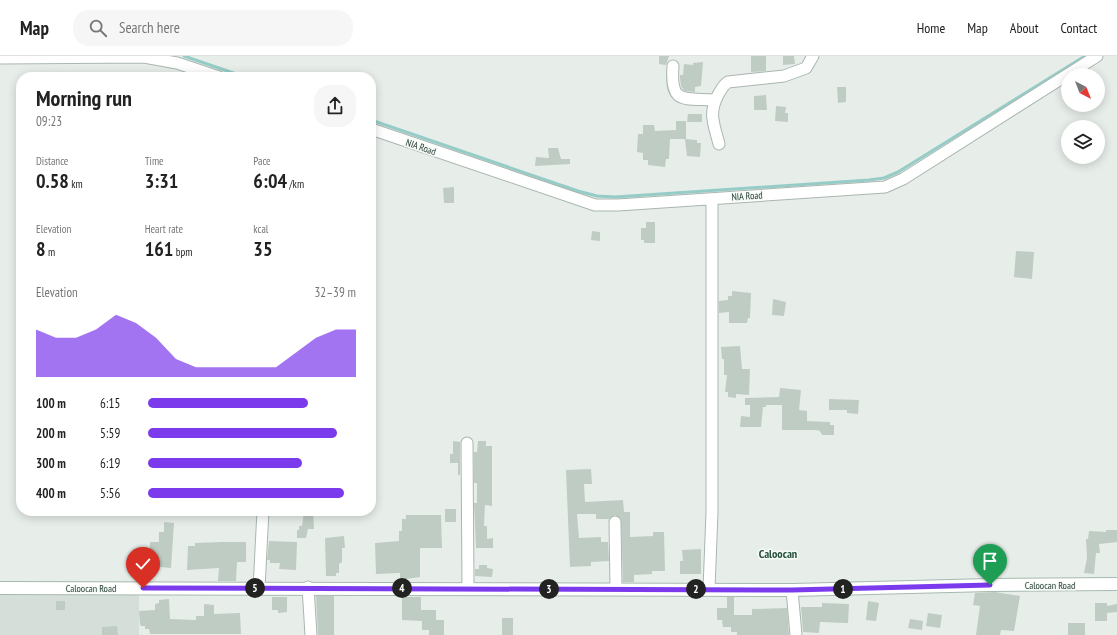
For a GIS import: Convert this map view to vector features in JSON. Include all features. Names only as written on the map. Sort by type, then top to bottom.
[{"type":"street","points":[[719,144],[711,114],[715,100],[724,85],[728,82],[784,76],[806,68],[813,56]]},
{"type":"street","name":"NIA Road","points":[[376,131],[472,165],[595,205],[618,205],[886,187],[903,180],[1097,56]]},
{"type":"street","points":[[0,58],[144,57],[177,63],[203,72]]},
{"type":"street","points":[[673,66],[672,84],[675,93],[681,98],[715,100]]},
{"type":"street","points":[[709,589],[712,512],[712,199]]},
{"type":"street","points":[[467,443],[468,588]]},
{"type":"street","points":[[259,588],[263,516]]},
{"type":"street","points":[[615,522],[616,589]]},
{"type":"street","name":"Caloocan Road","points":[[0,588],[792,590],[990,585],[1117,584]]},
{"type":"street","points":[[308,588],[311,635]]},
{"type":"street","points":[[792,590],[796,635]]},
{"type":"shaded area","points":[[139,587],[139,635],[0,635],[0,594]]},
{"type":"building","points":[[659,56],[669,56],[666,65],[659,64]]},
{"type":"building","points":[[751,56],[766,56],[766,71],[751,72]]},
{"type":"building","points":[[783,56],[794,56],[795,64],[783,65]]},
{"type":"building","points":[[703,62],[701,86],[695,87],[695,92],[684,91],[681,86],[680,75],[683,75],[684,64],[693,65],[693,63]]},
{"type":"building","points":[[837,87],[846,87],[846,102],[838,103]]},
{"type":"building","points":[[766,95],[767,110],[754,110],[754,96]]},
{"type":"building","points":[[776,106],[786,107],[785,113],[788,113],[788,122],[775,121]]},
{"type":"building","points":[[688,114],[702,114],[702,122],[687,122]]},
{"type":"building","points":[[676,121],[686,121],[686,139],[670,139],[669,159],[666,159],[665,167],[648,165],[648,160],[643,160],[643,153],[637,152],[638,134],[643,134],[643,125],[654,125],[655,131],[676,130]]},
{"type":"building","points":[[685,139],[697,140],[697,143],[701,143],[700,157],[687,156]]},
{"type":"building","points":[[548,148],[558,148],[561,159],[570,159],[570,164],[535,166],[536,157],[549,158]]},
{"type":"building","points":[[454,187],[454,203],[444,203],[443,188]]},
{"type":"building","points":[[646,222],[655,222],[655,243],[644,243],[644,240],[641,240],[641,228],[646,228]]},
{"type":"building","points":[[592,231],[600,232],[600,241],[591,240]]},
{"type":"building","points":[[1016,251],[1034,252],[1032,279],[1014,277]]},
{"type":"building","points":[[732,291],[751,293],[750,318],[748,318],[747,323],[729,323],[729,312],[719,313],[719,301],[728,300],[728,296],[732,296]]},
{"type":"building","points":[[773,299],[786,302],[784,316],[772,315]]},
{"type":"building","points":[[740,346],[742,369],[750,369],[749,395],[736,394],[736,398],[728,397],[728,392],[725,392],[727,375],[724,375],[724,359],[722,359],[721,347]]},
{"type":"building","points":[[780,388],[801,390],[799,410],[807,411],[807,421],[830,422],[830,425],[834,425],[834,435],[822,435],[820,431],[816,430],[782,430],[782,405],[766,405],[766,407],[763,407],[761,427],[740,427],[741,416],[750,417],[750,405],[745,405],[745,398],[779,397]]},
{"type":"building","points":[[829,399],[859,400],[858,414],[847,413],[847,410],[829,410]]},
{"type":"building","points":[[453,441],[460,442],[460,475],[458,475],[458,463],[450,463],[450,454],[453,454]]},
{"type":"building","points":[[478,441],[486,441],[486,446],[492,446],[492,506],[485,505],[484,526],[487,526],[487,539],[493,538],[493,548],[476,548],[474,503],[477,503],[477,483],[474,483],[474,452],[477,452]]},
{"type":"building","points":[[591,469],[592,484],[584,484],[585,502],[623,500],[624,512],[630,512],[630,537],[653,536],[653,532],[664,532],[665,571],[652,571],[652,574],[634,575],[634,582],[623,582],[621,519],[615,515],[609,519],[596,519],[596,514],[577,514],[579,538],[601,537],[601,542],[608,542],[609,561],[591,562],[591,566],[570,567],[566,470]]},
{"type":"building","points":[[445,509],[456,509],[456,522],[445,522]]},
{"type":"building","points":[[406,515],[441,515],[442,548],[420,548],[420,577],[400,580],[400,573],[376,574],[375,543],[399,541],[399,531],[402,531],[402,519],[406,519]]},
{"type":"building","points":[[303,516],[313,516],[314,529],[308,529],[306,538],[297,538],[297,530],[299,530],[299,526],[302,526]]},
{"type":"building","points":[[164,522],[174,523],[171,568],[160,567],[160,570],[149,570],[150,542],[159,542],[159,532],[164,532]]},
{"type":"building","points":[[1106,530],[1117,530],[1117,542],[1099,544],[1100,553],[1096,553],[1094,574],[1084,573],[1087,558],[1086,539],[1088,539],[1089,531],[1106,532]]},
{"type":"building","points":[[344,536],[345,548],[342,548],[342,562],[339,564],[339,573],[336,573],[336,576],[326,576],[325,538]]},
{"type":"building","points":[[269,541],[297,542],[296,570],[279,569],[280,563],[270,563],[270,560],[267,560]]},
{"type":"building","points":[[246,542],[246,562],[237,562],[236,581],[218,581],[219,568],[187,570],[188,546],[195,546],[195,543]]},
{"type":"building","points":[[701,549],[701,574],[680,574],[680,561],[683,561],[682,550]]},
{"type":"building","points":[[479,565],[487,565],[487,568],[493,569],[492,577],[475,576],[475,569],[479,569]]},
{"type":"building","points":[[995,592],[1020,596],[1014,631],[1001,630],[1000,635],[976,635],[980,606],[973,605],[975,593]]},
{"type":"building","points":[[316,596],[334,596],[334,635],[318,635]]},
{"type":"building","points":[[272,597],[287,597],[287,612],[278,613],[278,610],[272,610]]},
{"type":"building","points":[[402,597],[421,597],[421,610],[436,610],[436,620],[444,620],[444,635],[429,635],[429,630],[422,630],[422,621],[402,620]]},
{"type":"building","points":[[727,597],[734,597],[734,615],[752,615],[752,609],[787,608],[789,635],[737,635],[737,632],[731,632],[731,627],[723,627],[722,620],[717,620],[717,608],[727,608]]},
{"type":"building","points":[[169,599],[170,619],[196,620],[196,616],[204,616],[204,604],[214,605],[214,614],[240,613],[241,634],[150,634],[149,629],[145,629],[145,626],[141,626],[140,624],[139,611],[155,610],[155,604],[159,603],[159,600]]},
{"type":"building","points":[[56,601],[65,601],[65,610],[56,610]]},
{"type":"building","points":[[868,601],[879,603],[876,621],[866,620]]},
{"type":"building","points":[[822,603],[849,604],[848,623],[820,622],[819,633],[803,632],[801,607],[822,607]]},
{"type":"building","points":[[1095,603],[1107,603],[1107,606],[1117,604],[1117,612],[1107,613],[1107,621],[1095,621]]},
{"type":"building","points":[[928,613],[942,615],[940,628],[926,626]]},
{"type":"building","points":[[502,618],[513,618],[513,635],[502,635]]},
{"type":"building","points":[[910,619],[923,621],[922,630],[908,628]]},
{"type":"building","points":[[1068,623],[1085,623],[1085,635],[1068,635]]},
{"type":"building","points":[[117,626],[118,635],[102,635],[102,627]]},
{"type":"waterway","points":[[184,56],[230,72]]},
{"type":"waterway","points":[[376,122],[578,191],[597,196],[615,197],[869,180],[884,178],[898,172],[1085,56]]},
{"type":"district","name":"Caloocan","points":[[778,553]]},
{"type":"route","points":[[143,588],[792,590],[990,585]]}]
